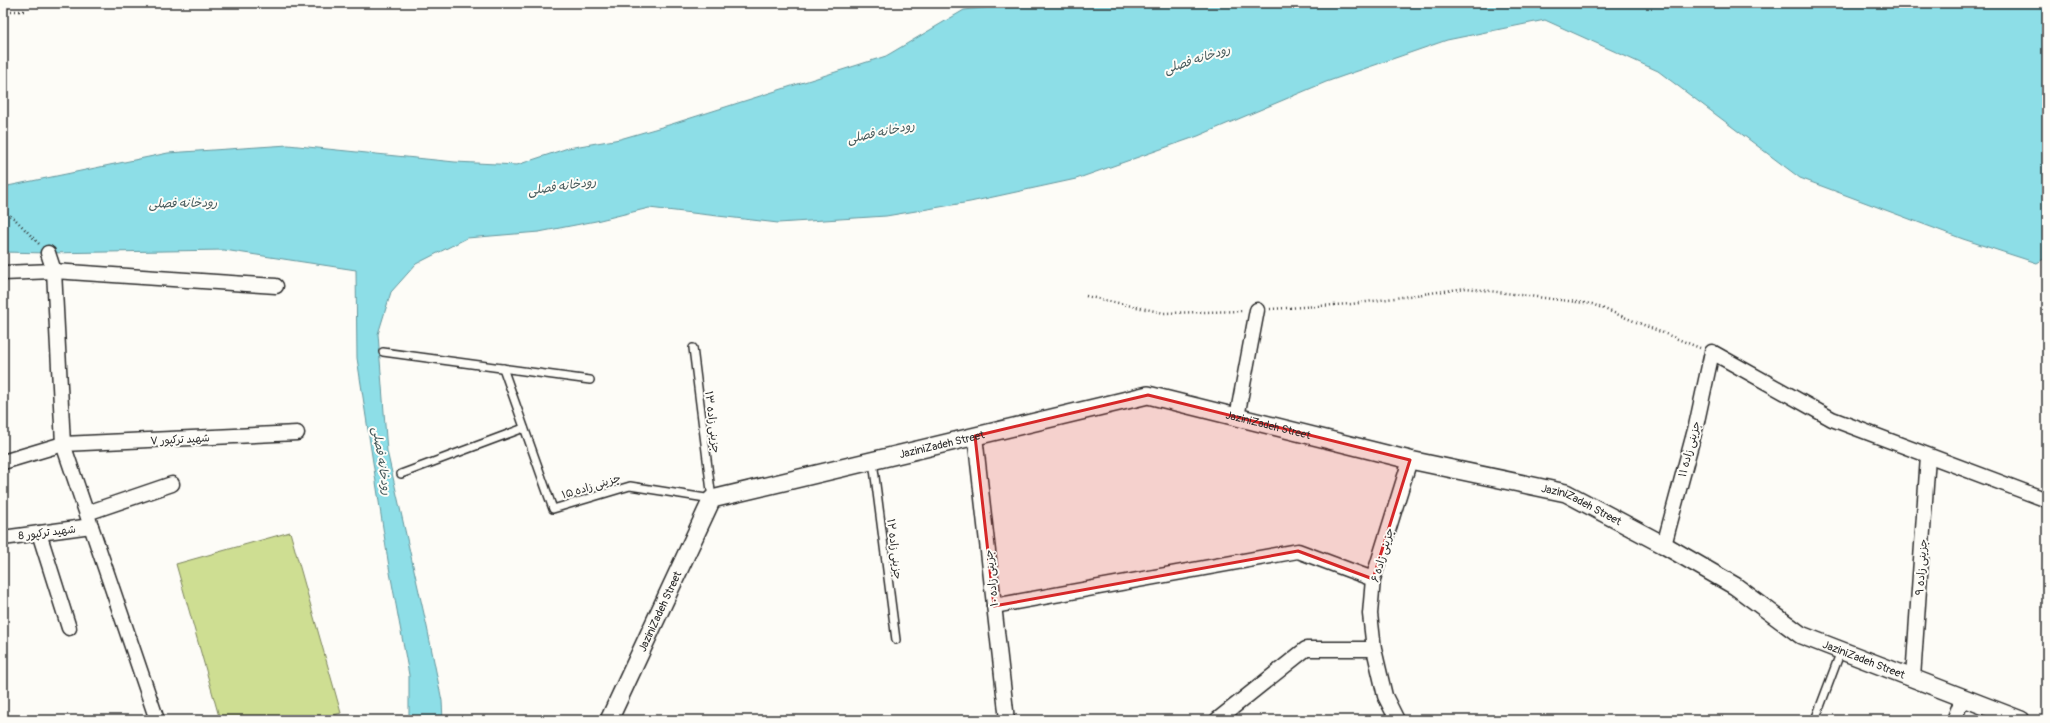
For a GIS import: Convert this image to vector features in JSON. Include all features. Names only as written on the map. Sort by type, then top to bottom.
[{"type":"street","points":[[48,253],[54,271],[63,444],[157,720]]},
{"type":"street","points":[[3,273],[54,271],[276,286]]},
{"type":"street","points":[[1237,417],[1258,310]]},
{"type":"street","points":[[1712,352],[1832,419],[2047,500]]},
{"type":"street","name":"جزینی زاده ۱۱","points":[[1664,545],[1696,426],[1712,352]]},
{"type":"street","name":"JaziniZadeh Street","points":[[609,720],[712,499],[1148,395],[1410,460],[1566,493],[1664,545],[1735,586],[1801,635],[2021,720]]},
{"type":"street","name":"شهید ترکپور ۷","points":[[3,462],[63,444],[297,433]]},
{"type":"street","name":"جزینی زاده ۱۰","points":[[975,436],[1007,720]]},
{"type":"street","name":"جزینی زاده ۹","points":[[1913,678],[1928,456]]},
{"type":"street","name":"جزینی زاده ۶","points":[[1397,720],[1384,696],[1374,649],[1370,614],[1373,579],[1410,460]]},
{"type":"street","name":"شهید ترکپور 8","points":[[3,538],[39,533],[89,520],[172,484]]},
{"type":"street","points":[[39,533],[69,628]]},
{"type":"street","points":[[994,606],[1298,551],[1373,579]]},
{"type":"street","points":[[1217,720],[1306,649],[1374,649]]},
{"type":"street","points":[[1954,720],[1963,697]]},
{"type":"lane","name":"جزینی زاده ۱۳","points":[[693,348],[712,499]]},
{"type":"lane","points":[[383,352],[590,380]]},
{"type":"lane","name":"جزینی زاده ۱۵","points":[[503,368],[553,509],[630,486],[712,499]]},
{"type":"lane","points":[[401,474],[524,428]]},
{"type":"lane","name":"جزینی زاده ۱۲","points":[[873,460],[896,640]]},
{"type":"lane","points":[[1815,720],[1842,651]]},
{"type":"path","points":[[3,12],[25,11]]},
{"type":"path","points":[[3,211],[15,220],[48,253]]},
{"type":"path","points":[[1086,296],[1164,313],[1258,310],[1352,304],[1466,288],[1592,304],[1712,352]]},
{"type":"highlighted area","points":[[1148,395],[1410,460],[1373,579],[1298,551],[994,606],[975,436]]},
{"type":"green space","points":[[290,532],[341,713],[317,720],[220,720],[176,564]]},
{"type":"water","name":"رودخانه فصلی","points":[[1029,3],[2047,3],[2047,257],[2037,263],[1963,239],[1800,178],[1658,71],[1545,20],[1447,40],[1326,82],[1198,136],[1076,179],[970,202],[886,216],[778,223],[649,208],[596,221],[539,232],[467,238],[416,264],[391,292],[378,334],[387,451],[427,627],[442,701],[443,720],[409,720],[409,675],[389,567],[357,358],[356,270],[224,250],[48,253],[3,252],[3,187],[168,153],[288,145],[455,162],[517,165],[568,148],[620,139],[672,124],[886,56],[964,10]]}]
